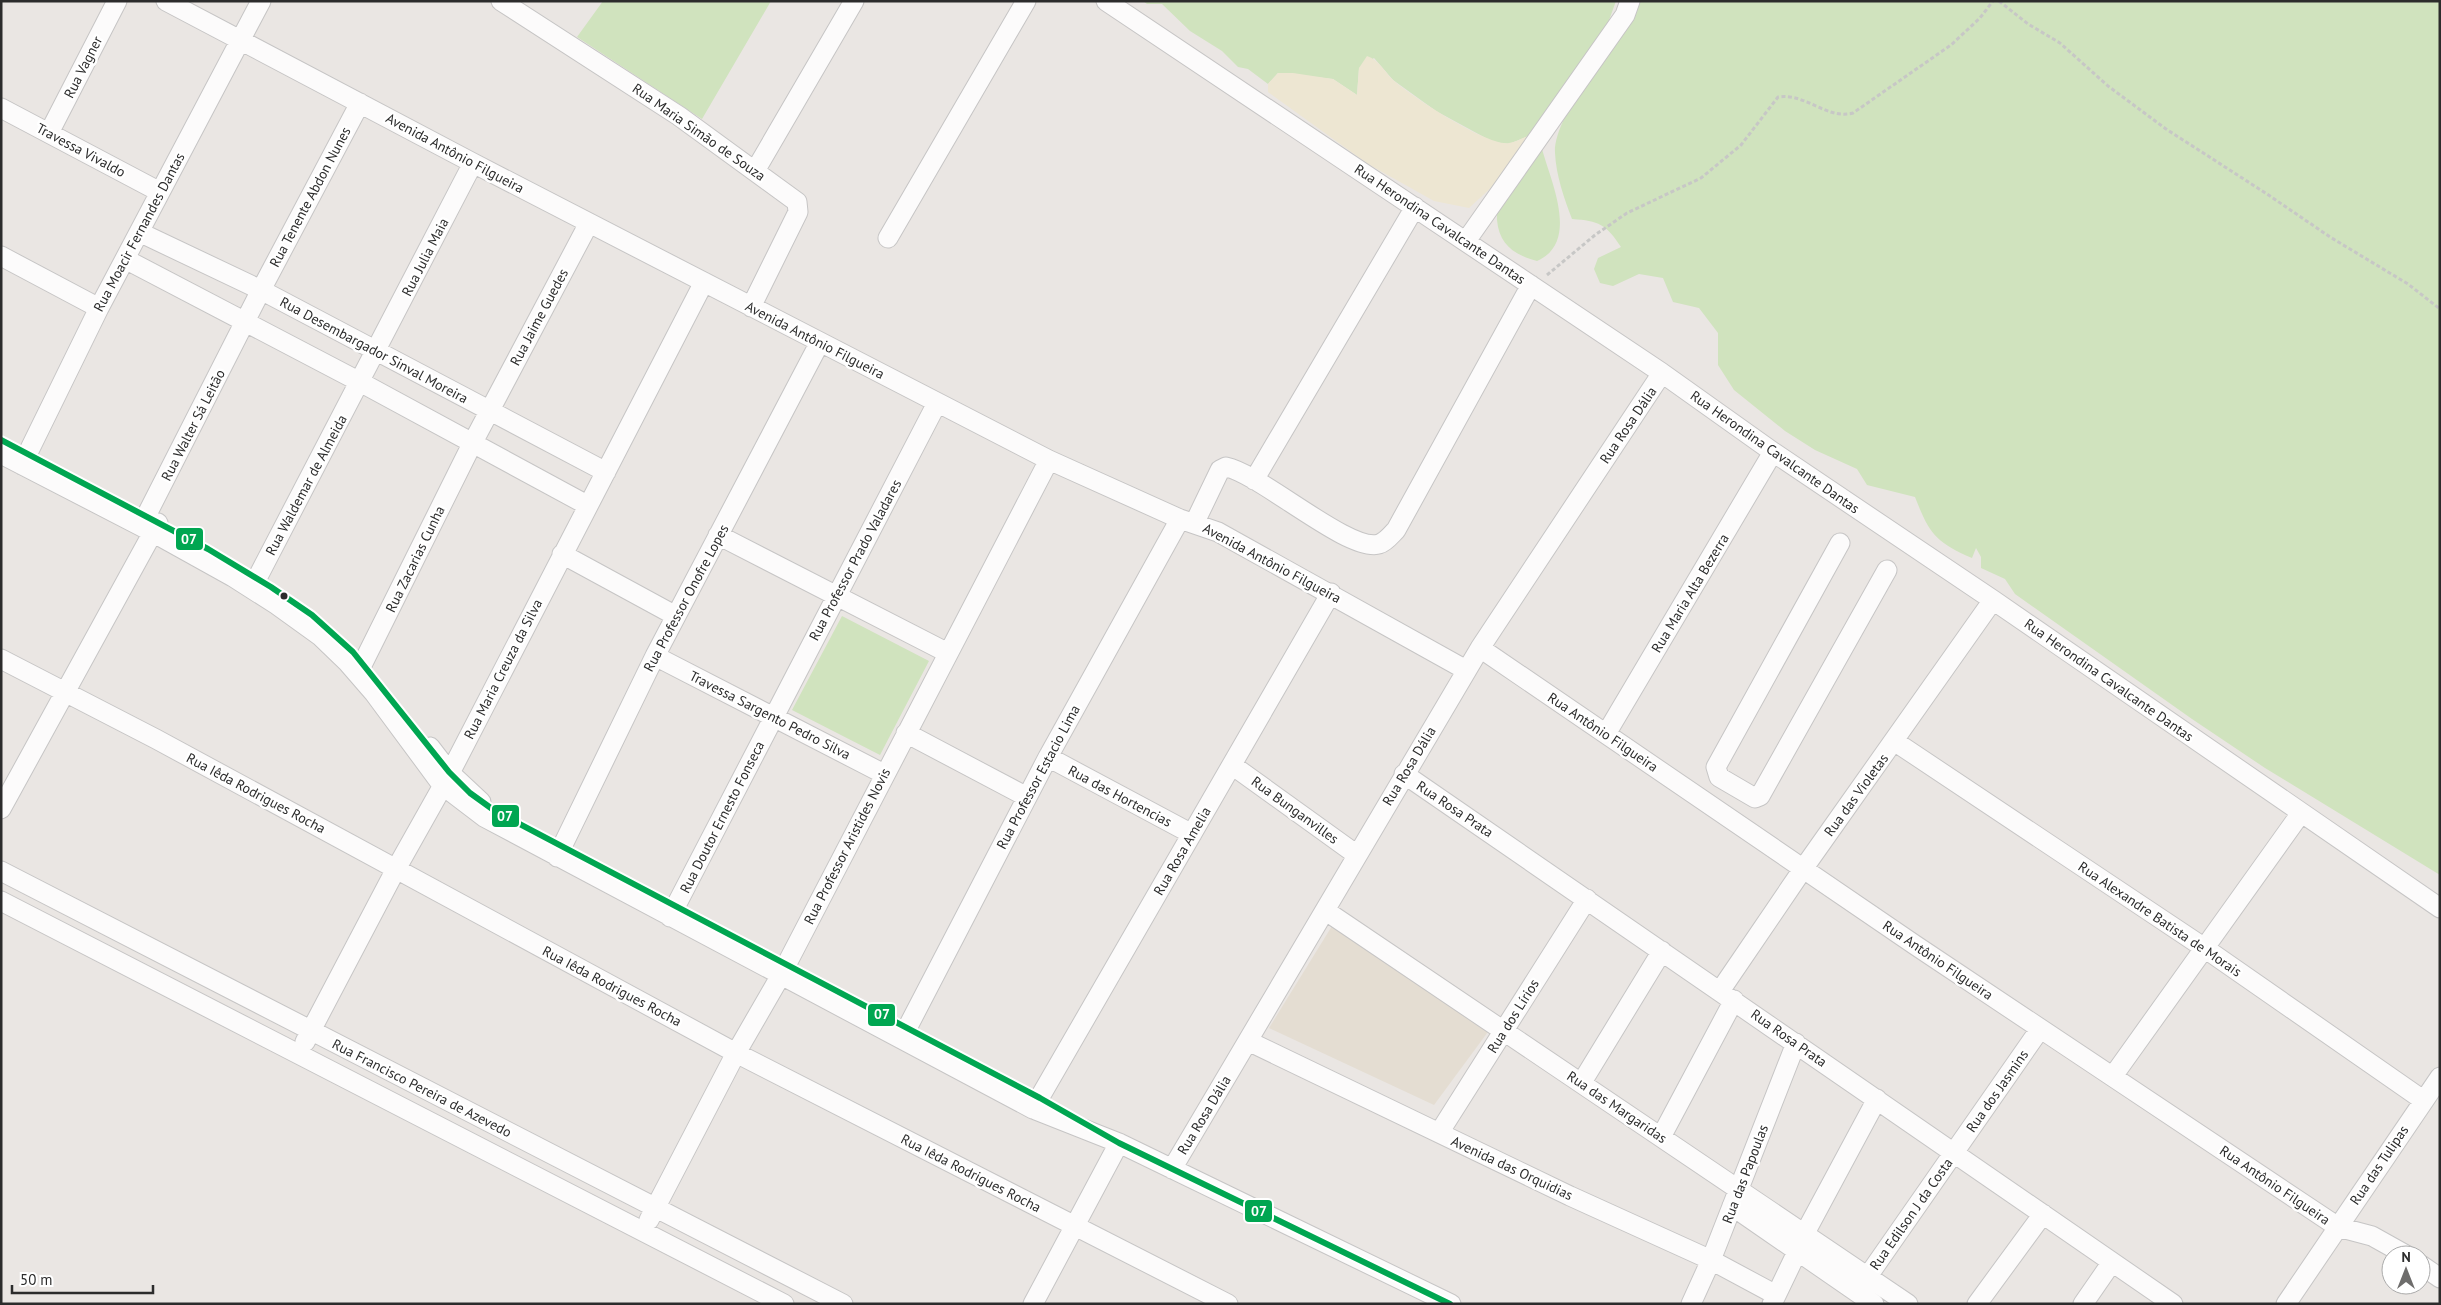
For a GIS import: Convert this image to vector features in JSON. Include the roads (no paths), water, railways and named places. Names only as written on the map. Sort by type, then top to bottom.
[{"type":"street","name":"Rua Vagner","points":[[49,133],[117,1]]},
{"type":"street","name":"Avenida Antônio Filgueira","points":[[166,1],[473,163],[1049,460],[1187,521],[1218,532],[1331,593],[1466,670]]},
{"type":"street","name":"Rua Moacir Fernandes Dantas","points":[[25,459],[99,308],[261,1]]},
{"type":"street","points":[[755,171],[854,1]]},
{"type":"street","points":[[888,238],[1026,1]]},
{"type":"street","name":"Rua Herondina Cavalcante Dantas","points":[[1106,1],[1662,373],[1773,452],[1993,600],[2440,908]]},
{"type":"street","points":[[1466,241],[1624,15],[1630,1]]},
{"type":"street","name":"Rua Maria Simão de Souza","points":[[509,3],[679,116],[794,199],[799,208],[751,306]]},
{"type":"street","name":"Rua Tenente Abdon Nunes","points":[[244,323],[360,104]]},
{"type":"street","name":"Travessa Vivaldo","points":[[1,108],[160,192]]},
{"type":"street","name":"Rua Julia Maia","points":[[360,382],[473,163]]},
{"type":"street","points":[[1415,207],[1254,480],[1354,540],[1378,545],[1387,540],[1396,530],[1531,285]]},
{"type":"street","name":"Rua Jaime Guedes","points":[[472,444],[589,223]]},
{"type":"street","name":"Rua Desembargador Sinval Moreira","points":[[139,232],[261,290],[606,472]]},
{"type":"street","points":[[1,256],[99,308]]},
{"type":"street","points":[[125,259],[244,323],[360,382],[587,506]]},
{"type":"street","name":"Rua Maria Creuza da Silva","points":[[298,1054],[446,779],[704,282]]},
{"type":"street","name":"Rua Walter Sá Leitão","points":[[1,809],[64,692],[150,524],[244,323]]},
{"type":"street","name":"Rua Professor Onofre Lopes","points":[[560,852],[655,656],[820,342]]},
{"type":"street","name":"Rua Rosa Dália","points":[[1172,1169],[1326,911],[1466,670],[1662,373]]},
{"type":"street","name":"Rua Waldemar de Almeida","points":[[255,583],[360,382]]},
{"type":"street","name":"Rua Professor Prado Valadares","points":[[773,717],[937,403]]},
{"type":"street","points":[[1,440],[25,459],[150,524],[255,583],[361,668],[416,747],[484,817],[560,852],[1036,1103],[1451,1304]]},
{"type":"street","name":"Rua Zacarias Cunha","points":[[361,668],[472,444]]},
{"type":"street","name":"Rua Maria Alta Bezerra","points":[[1606,734],[1773,452]]},
{"type":"street","points":[[1,454],[25,459]]},
{"type":"street","name":"Rua Professor Aristides Novis","points":[[642,1232],[736,1053],[784,969],[1049,460]]},
{"type":"street","name":"Rua Professor Estacio Lima","points":[[904,1033],[1048,757],[1187,521],[1223,467],[1228,467],[1254,480]]},
{"type":"street","points":[[718,535],[948,653]]},
{"type":"street","points":[[1840,543],[1716,767],[1719,777],[1733,787],[1755,798],[1760,796],[1887,570]]},
{"type":"street","points":[[562,554],[676,616]]},
{"type":"street","name":"Rua Rosa Amelia","points":[[1036,1103],[1331,593]]},
{"type":"street","name":"Rua das Violetas","points":[[1661,1137],[1727,996],[1803,869],[1993,600]]},
{"type":"street","name":"Rua Antônio Filgueira","points":[[1480,648],[2040,1029],[2338,1227],[2372,1236],[2388,1245]]},
{"type":"street","name":"Travessa Sargento Pedro Silva","points":[[655,656],[884,774]]},
{"type":"street","name":"Rua Iêda Rodrigues Rocha","points":[[1,659],[156,739],[736,1053],[1228,1304]]},
{"type":"street","name":"Rua Doutor Ernesto Fonseca","points":[[673,911],[773,717]]},
{"type":"street","points":[[906,733],[1027,797]]},
{"type":"street","name":"Rua Alexandre Batista de Morais","points":[[1894,741],[2204,947],[2423,1100]]},
{"type":"street","name":"Rua das Hortencias","points":[[1048,757],[1192,834]]},
{"type":"street","name":"Rua Bunganvilles","points":[[1232,765],[1357,855]]},
{"type":"street","name":"Rua Rosa Prata","points":[[1404,774],[2173,1304]]},
{"type":"street","points":[[1720,812],[1733,787]]},
{"type":"street","points":[[2112,1076],[2301,813]]},
{"type":"street","name":"Rua Francisco Pereira de Azevedo","points":[[1,871],[843,1304]]},
{"type":"street","name":"Rua dos Lírios","points":[[1440,1133],[1587,899]]},
{"type":"street","name":"Rua Francisco Pereira de Azevedo","points":[[1,901],[784,1304]]},
{"type":"street","name":"Rua das Margaridas","points":[[1326,911],[1504,1029],[1661,1137],[1806,1232],[1908,1304]]},
{"type":"street","points":[[1582,1082],[1662,951]]},
{"type":"street","points":[[156,981],[169,958]]},
{"type":"street","name":"Rua dos Jasmins","points":[[1954,1152],[2040,1029]]},
{"type":"street","name":"Avenida das Orquidias","points":[[1248,1041],[1711,1260],[1774,1300]]},
{"type":"street","name":"Rua das Papoulas","points":[[1691,1304],[1711,1260],[1796,1043]]},
{"type":"street","name":"Rua das Tulipas","points":[[2286,1304],[2440,1077]]},
{"type":"street","points":[[1806,1232],[1877,1099]]},
{"type":"street","points":[[1034,1304],[1119,1143]]},
{"type":"street","name":"Rua Edilson J da Costa","points":[[1868,1276],[1954,1152]]},
{"type":"street","points":[[1732,1206],[1873,1303]]},
{"type":"street","points":[[1977,1304],[2043,1214]]},
{"type":"street","points":[[1774,1300],[1797,1252]]},
{"type":"street","points":[[2083,1304],[2112,1262]]}]
